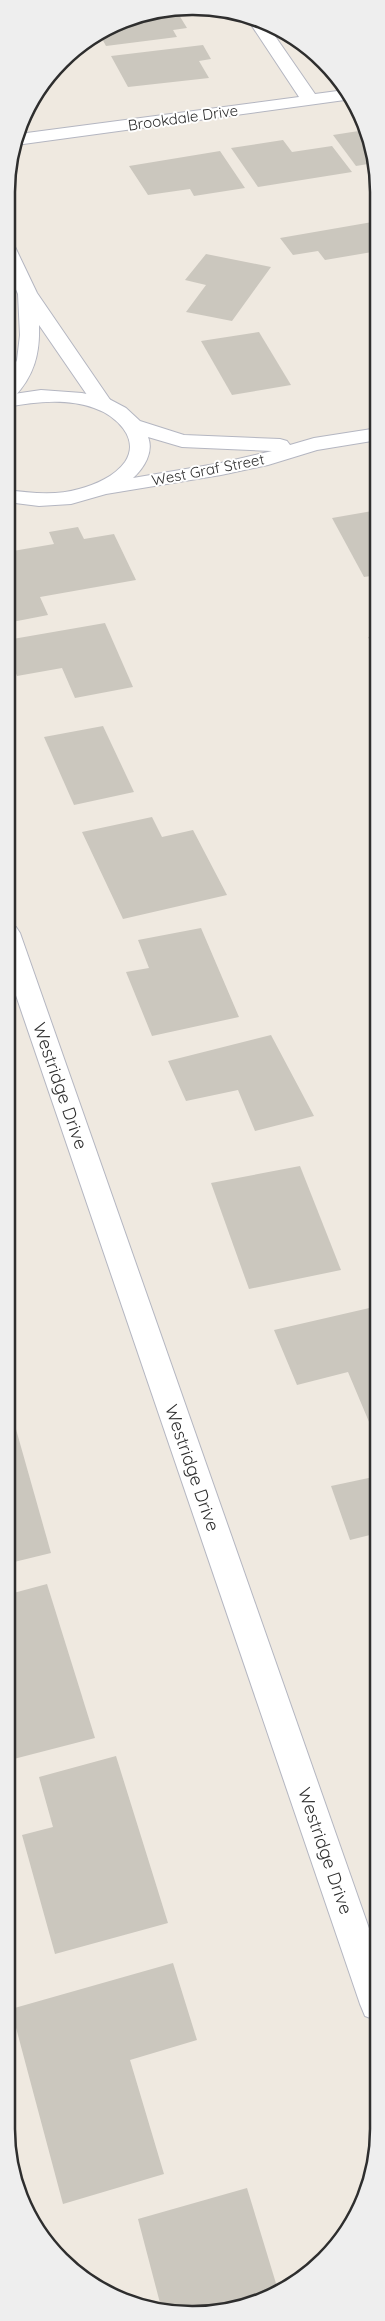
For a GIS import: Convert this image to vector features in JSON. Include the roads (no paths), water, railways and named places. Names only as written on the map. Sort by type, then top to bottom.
[{"type":"street","points":[[263,30],[310,100]]},
{"type":"street","name":"Brookdale Drive","points":[[23,139],[341,96]]},
{"type":"street","points":[[15,267],[27,293],[103,404]]},
{"type":"street","points":[[15,383],[23,373],[29,354],[30,330],[27,293]]},
{"type":"street","points":[[15,399],[38,395],[61,395],[83,398],[103,404]]},
{"type":"street","name":"West Graf Street","points":[[103,404],[120,414],[133,425],[182,441],[216,444],[314,444]]},
{"type":"street","points":[[15,498],[27,500],[53,500],[78,496],[101,489],[120,479],[132,466],[139,453],[139,438],[133,425]]},
{"type":"street","name":"West Graf Street","points":[[101,489],[268,458],[314,444],[370,435]]},
{"type":"street","name":"Westridge Drive","points":[[15,959],[370,1981]]}]
